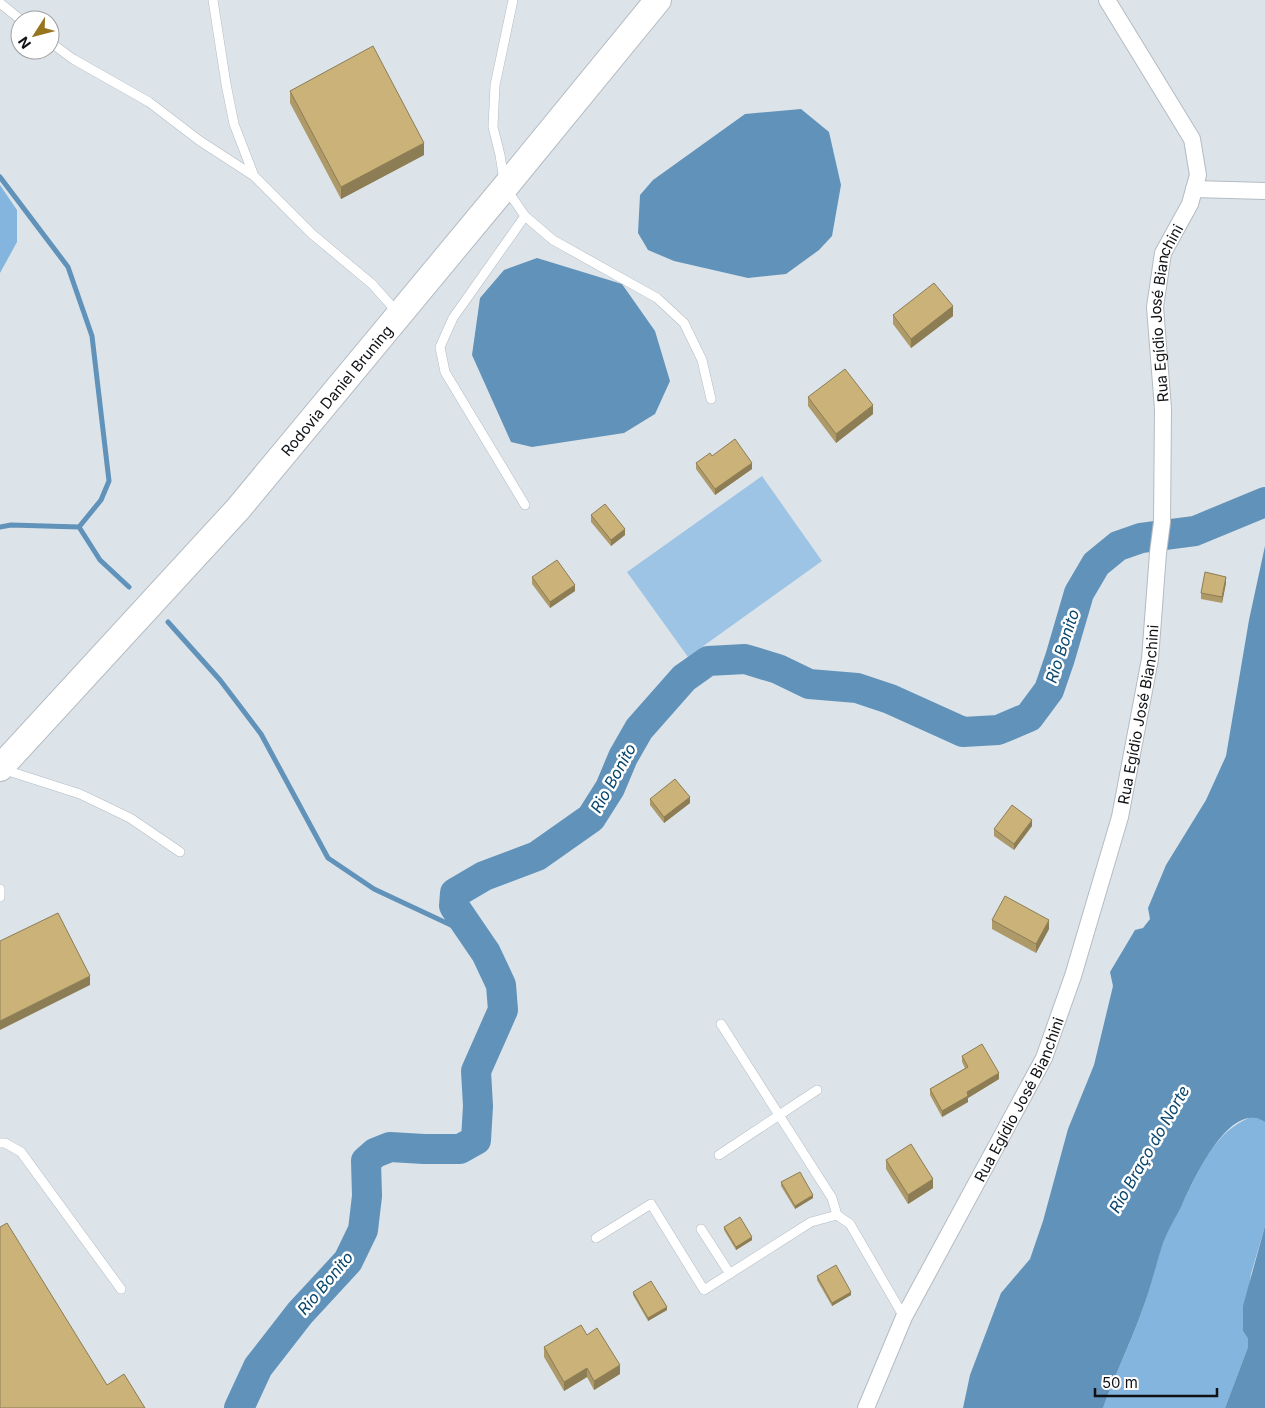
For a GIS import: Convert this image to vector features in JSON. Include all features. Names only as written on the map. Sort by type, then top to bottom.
[{"type":"main road","name":"Rodovia Daniel Bruning","points":[[0,768],[238,509],[658,0]]},
{"type":"street","name":"Rua Egídio José Bianchini","points":[[866,1408],[904,1317],[1044,1058],[1073,976],[1120,817],[1150,658],[1162,522],[1163,409],[1155,308],[1163,253],[1190,204],[1198,174],[1192,140],[1107,0]]},
{"type":"street","points":[[1194,189],[1265,191]]},
{"type":"lane","points":[[213,0],[234,124],[254,176]]},
{"type":"lane","points":[[513,0],[496,85],[493,127],[505,187],[525,216],[553,240],[657,298],[684,323],[702,360],[711,399]]},
{"type":"lane","points":[[0,2],[10,11]]},
{"type":"lane","points":[[60,49],[149,102],[200,141],[254,176],[312,234],[372,284],[400,314]]},
{"type":"lane","points":[[525,216],[453,318],[440,347],[444,372],[525,505]]},
{"type":"lane","points":[[0,768],[80,794],[130,818],[180,852]]},
{"type":"lane","points":[[0,889],[0,897]]},
{"type":"lane","points":[[721,1024],[832,1198],[837,1215],[850,1224],[904,1317]]},
{"type":"lane","points":[[719,1155],[817,1090]]},
{"type":"lane","points":[[0,1143],[5,1143],[21,1152],[121,1289]]},
{"type":"lane","points":[[596,1238],[651,1204],[704,1290],[811,1222],[837,1215]]},
{"type":"lane","points":[[701,1230],[730,1274]]},
{"type":"shaded area","points":[[0,185],[17,210],[17,242],[0,273]]},
{"type":"shaded area","points":[[762,476],[822,561],[688,657],[627,572]]},
{"type":"shaded area","points":[[1251,1117],[1265,1122],[1265,1226],[1251,1274],[1243,1331],[1248,1339],[1248,1347],[1225,1408],[1103,1408],[1138,1321],[1165,1237],[1195,1178],[1217,1142],[1238,1123]]},
{"type":"water","points":[[801,109],[829,132],[841,185],[832,236],[819,250],[786,274],[748,278],[674,261],[648,250],[638,233],[640,195],[653,180],[745,114]]},
{"type":"water","points":[[537,258],[622,284],[655,331],[670,381],[655,414],[624,433],[532,447],[511,442],[472,355],[480,298],[504,270]]},
{"type":"water","name":"Rio Braço do Norte","points":[[1265,546],[1265,1122],[1252,1118],[1239,1121],[1226,1131],[1214,1145],[1204,1162],[1167,1233],[1149,1292],[1103,1408],[963,1408],[970,1375],[1001,1293],[1030,1259],[1043,1221],[1068,1129],[1094,1065],[1113,986],[1110,972],[1135,930],[1143,928],[1150,919],[1148,908],[1166,865],[1206,800],[1226,756],[1249,620]]},
{"type":"water","points":[[1265,1226],[1265,1408],[1225,1408],[1248,1347],[1248,1339],[1243,1331],[1243,1306]]},
{"type":"building","points":[[373,46],[424,143],[341,187],[290,91]]},
{"type":"building","points":[[934,283],[953,306],[911,339],[893,315]]},
{"type":"building","points":[[845,369],[873,405],[836,434],[808,397]]},
{"type":"building","points":[[735,439],[752,463],[715,489],[696,463],[710,453],[712,456]]},
{"type":"building","points":[[605,504],[625,529],[611,540],[591,515]]},
{"type":"building","points":[[557,560],[575,585],[550,602],[532,577]]},
{"type":"building","points":[[1205,572],[1226,577],[1222,597],[1201,593]]},
{"type":"building","points":[[675,779],[690,797],[664,817],[650,799]]},
{"type":"building","points":[[1012,805],[1032,820],[1014,844],[994,829]]},
{"type":"building","points":[[1005,896],[1049,920],[1036,944],[992,920]]},
{"type":"building","points":[[58,913],[90,976],[0,1021],[0,941]]},
{"type":"building","points":[[982,1044],[999,1073],[967,1092],[968,1096],[942,1111],[930,1089],[968,1067],[962,1056]]},
{"type":"building","points":[[911,1144],[933,1179],[908,1195],[886,1160]]},
{"type":"building","points":[[800,1172],[813,1195],[795,1206],[781,1182]]},
{"type":"building","points":[[740,1217],[752,1237],[736,1247],[724,1227]]},
{"type":"building","points":[[7,1223],[107,1385],[124,1374],[145,1408],[0,1408],[0,1227]]},
{"type":"building","points":[[836,1265],[851,1292],[832,1303],[817,1276]]},
{"type":"building","points":[[651,1281],[667,1307],[648,1318],[633,1292]]},
{"type":"building","points":[[581,1325],[587,1335],[597,1328],[620,1365],[594,1381],[587,1368],[564,1382],[544,1347]]},
{"type":"waterway","points":[[0,177],[68,267],[92,336],[109,481],[101,500],[79,527]]},
{"type":"waterway","name":"Rio Bonito","points":[[239,1408],[258,1367],[300,1313],[348,1261],[363,1230],[367,1196],[366,1161],[375,1153],[390,1147],[460,1149],[476,1140],[478,1106],[476,1071],[503,1010],[501,985],[486,953],[454,906],[455,893],[484,876],[537,856],[591,818],[610,788],[623,757],[639,729],[684,678],[708,661],[745,659],[778,669],[809,684],[857,688],[890,699],[963,732],[998,730],[1029,717],[1049,690],[1079,593],[1096,564],[1118,546],[1141,538],[1195,531],[1265,502]]},
{"type":"waterway","points":[[0,527],[11,525],[79,527]]},
{"type":"waterway","points":[[79,527],[100,560],[129,587]]},
{"type":"waterway","points":[[168,622],[220,680],[261,734],[328,858],[374,889],[453,926],[466,924]]}]
